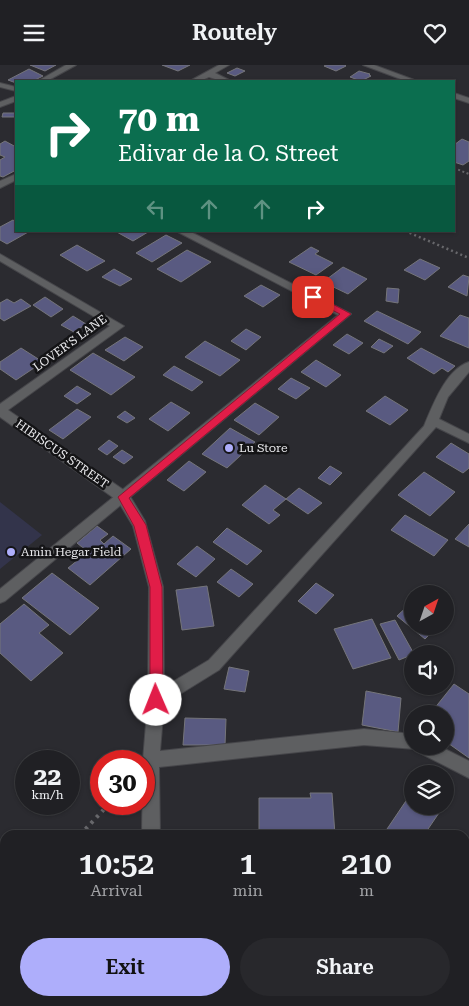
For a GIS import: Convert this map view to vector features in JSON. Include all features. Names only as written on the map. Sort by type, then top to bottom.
[{"type":"street","points":[[44,80],[72,65]]},
{"type":"street","points":[[196,80],[225,65]]},
{"type":"street","points":[[367,65],[410,80]]},
{"type":"street","points":[[209,74],[224,80]]},
{"type":"street","points":[[0,85],[15,89]]},
{"type":"street","points":[[455,96],[469,101]]},
{"type":"street","points":[[0,105],[15,98]]},
{"type":"street","points":[[0,185],[15,178]]},
{"type":"street","points":[[0,597],[346,314],[183,232]]},
{"type":"street","name":"LOVER'S LANE","points":[[0,257],[118,326],[0,411]]},
{"type":"street","points":[[156,700],[214,665],[434,421],[434,413],[440,401],[459,375],[469,366]]},
{"type":"street","name":"HIBISCUS STREET","points":[[0,411],[123,497]]},
{"type":"street","points":[[434,421],[469,439]]},
{"type":"street","points":[[123,497],[140,525],[156,587],[156,700],[151,750]]},
{"type":"street","points":[[155,759],[364,737],[404,741]]},
{"type":"street","points":[[440,755],[469,770]]},
{"type":"street","points":[[151,815],[151,830]]},
{"type":"path","points":[[455,168],[469,174]]},
{"type":"path","points":[[407,232],[469,258]]},
{"type":"path","points":[[85,830],[99,815]]},
{"type":"shaded area","name":"Amin Hegar Field","points":[[0,502],[42,535],[0,569]]},
{"type":"building","points":[[30,65],[56,65],[45,71]]},
{"type":"building","points":[[162,65],[190,65],[178,71]]},
{"type":"building","points":[[324,66],[346,66],[336,71]]},
{"type":"building","points":[[237,68],[245,71],[235,76],[227,73]]},
{"type":"building","points":[[29,69],[43,76],[35,80],[15,80],[15,83],[8,80]]},
{"type":"building","points":[[359,71],[371,76],[363,80],[350,77]]},
{"type":"building","points":[[3,113],[15,113],[15,117],[2,117]]},
{"type":"building","points":[[462,139],[469,142],[469,161],[463,165],[455,162],[455,144]]},
{"type":"building","points":[[5,141],[15,146],[15,171],[3,177],[0,176],[0,160],[5,157],[0,155],[0,144]]},
{"type":"building","points":[[13,220],[15,221],[15,232],[28,232],[7,244],[0,240],[0,227]]},
{"type":"building","points":[[117,232],[148,232],[133,241]]},
{"type":"building","points":[[166,235],[182,243],[152,262],[136,253]]},
{"type":"building","points":[[77,245],[105,261],[87,271],[60,255]]},
{"type":"building","points":[[311,247],[319,251],[315,254],[333,263],[316,275],[289,262]]},
{"type":"building","points":[[187,250],[211,262],[181,282],[157,269]]},
{"type":"building","points":[[420,259],[440,268],[425,280],[404,270]]},
{"type":"building","points":[[343,267],[367,279],[348,294],[323,282]]},
{"type":"building","points":[[114,269],[132,279],[120,286],[102,277]]},
{"type":"building","points":[[463,275],[469,277],[467,296],[448,287]]},
{"type":"building","points":[[261,285],[280,295],[263,307],[244,296]]},
{"type":"building","points":[[387,288],[399,289],[398,303],[386,301]]},
{"type":"building","points":[[45,297],[63,309],[51,317],[33,305]]},
{"type":"building","points":[[7,299],[14,303],[21,299],[31,306],[4,321],[0,318],[0,303]]},
{"type":"building","points":[[377,311],[421,332],[408,344],[364,321]]},
{"type":"building","points":[[460,315],[469,318],[469,348],[440,336]]},
{"type":"building","points":[[73,316],[86,324],[74,332],[61,325]]},
{"type":"building","points":[[246,329],[261,337],[246,350],[231,341]]},
{"type":"building","points":[[347,334],[363,343],[349,354],[333,345]]},
{"type":"building","points":[[125,337],[143,347],[124,361],[105,350]]},
{"type":"building","points":[[379,339],[393,346],[384,353],[371,347]]},
{"type":"building","points":[[205,341],[240,360],[220,376],[185,357]]},
{"type":"building","points":[[21,348],[43,362],[16,380],[0,369],[0,362]]},
{"type":"building","points":[[421,348],[455,366],[448,372],[442,368],[434,374],[407,358]]},
{"type":"building","points":[[93,353],[135,377],[111,395],[70,370]]},
{"type":"building","points":[[316,360],[341,375],[326,387],[301,372]]},
{"type":"building","points":[[174,366],[203,382],[192,391],[163,375]]},
{"type":"building","points":[[291,378],[310,388],[296,399],[278,389]]},
{"type":"building","points":[[77,386],[91,394],[77,404],[64,396]]},
{"type":"building","points":[[385,396],[408,410],[390,425],[366,411]]},
{"type":"building","points":[[171,402],[190,413],[168,431],[149,419]]},
{"type":"building","points":[[255,403],[279,417],[259,435],[234,420]]},
{"type":"building","points":[[77,409],[91,417],[63,439],[49,430]]},
{"type":"building","points":[[125,411],[135,418],[127,423],[117,417]]},
{"type":"building","name":"Lu Store","points":[[230,428],[255,442],[227,468],[202,454]]},
{"type":"building","points":[[109,440],[118,446],[107,455],[98,449]]},
{"type":"building","points":[[451,443],[469,454],[469,468],[463,473],[436,457]]},
{"type":"building","points":[[122,450],[133,457],[124,464],[113,457]]},
{"type":"building","points":[[189,461],[206,472],[184,491],[167,480]]},
{"type":"building","points":[[330,466],[342,473],[330,485],[318,478]]},
{"type":"building","points":[[424,472],[455,492],[430,516],[398,495]]},
{"type":"building","points":[[265,485],[286,499],[273,510],[280,515],[269,524],[242,505]]},
{"type":"building","points":[[299,488],[322,503],[308,514],[286,499]]},
{"type":"building","points":[[405,515],[448,540],[434,556],[391,530]]},
{"type":"building","points":[[469,524],[469,547],[455,539]]},
{"type":"building","points":[[97,526],[108,534],[100,540],[104,544],[113,536],[131,549],[90,585],[68,568],[88,552],[77,543]]},
{"type":"building","points":[[227,528],[262,551],[247,565],[213,542]]},
{"type":"building","points":[[197,546],[215,559],[196,577],[177,564]]},
{"type":"building","points":[[231,569],[253,584],[239,597],[217,582]]},
{"type":"building","points":[[52,573],[99,608],[70,635],[22,598]]},
{"type":"building","points":[[316,583],[334,595],[316,614],[298,601]]},
{"type":"building","points":[[207,586],[214,626],[182,630],[176,590]]},
{"type":"building","points":[[24,604],[49,625],[39,633],[63,653],[31,681],[0,653],[0,624]]},
{"type":"building","points":[[404,609],[404,622],[397,616]]},
{"type":"building","points":[[372,619],[391,658],[353,669],[334,629]]},
{"type":"building","points":[[395,620],[409,645],[404,645],[404,658],[399,660],[380,624]]},
{"type":"building","points":[[420,635],[429,635],[425,639]]},
{"type":"building","points":[[229,667],[249,671],[245,692],[224,689]]},
{"type":"building","points":[[454,684],[469,694],[469,758],[454,747],[454,705],[437,705],[445,695],[454,695]]},
{"type":"building","points":[[366,691],[401,698],[398,732],[362,725]]},
{"type":"building","points":[[185,718],[226,719],[225,745],[183,745]]},
{"type":"building","points":[[310,793],[332,793],[335,830],[259,830],[259,798],[311,798]]},
{"type":"building","points":[[404,804],[404,815],[438,815],[427,830],[386,830]]},
{"type":"place","name":"Lu Store","points":[[229,448]]},
{"type":"place","name":"Amin Hegar Field","points":[[11,552]]},
{"type":"route","points":[[156,700],[156,587],[140,525],[123,497],[346,314],[313,297]]}]
